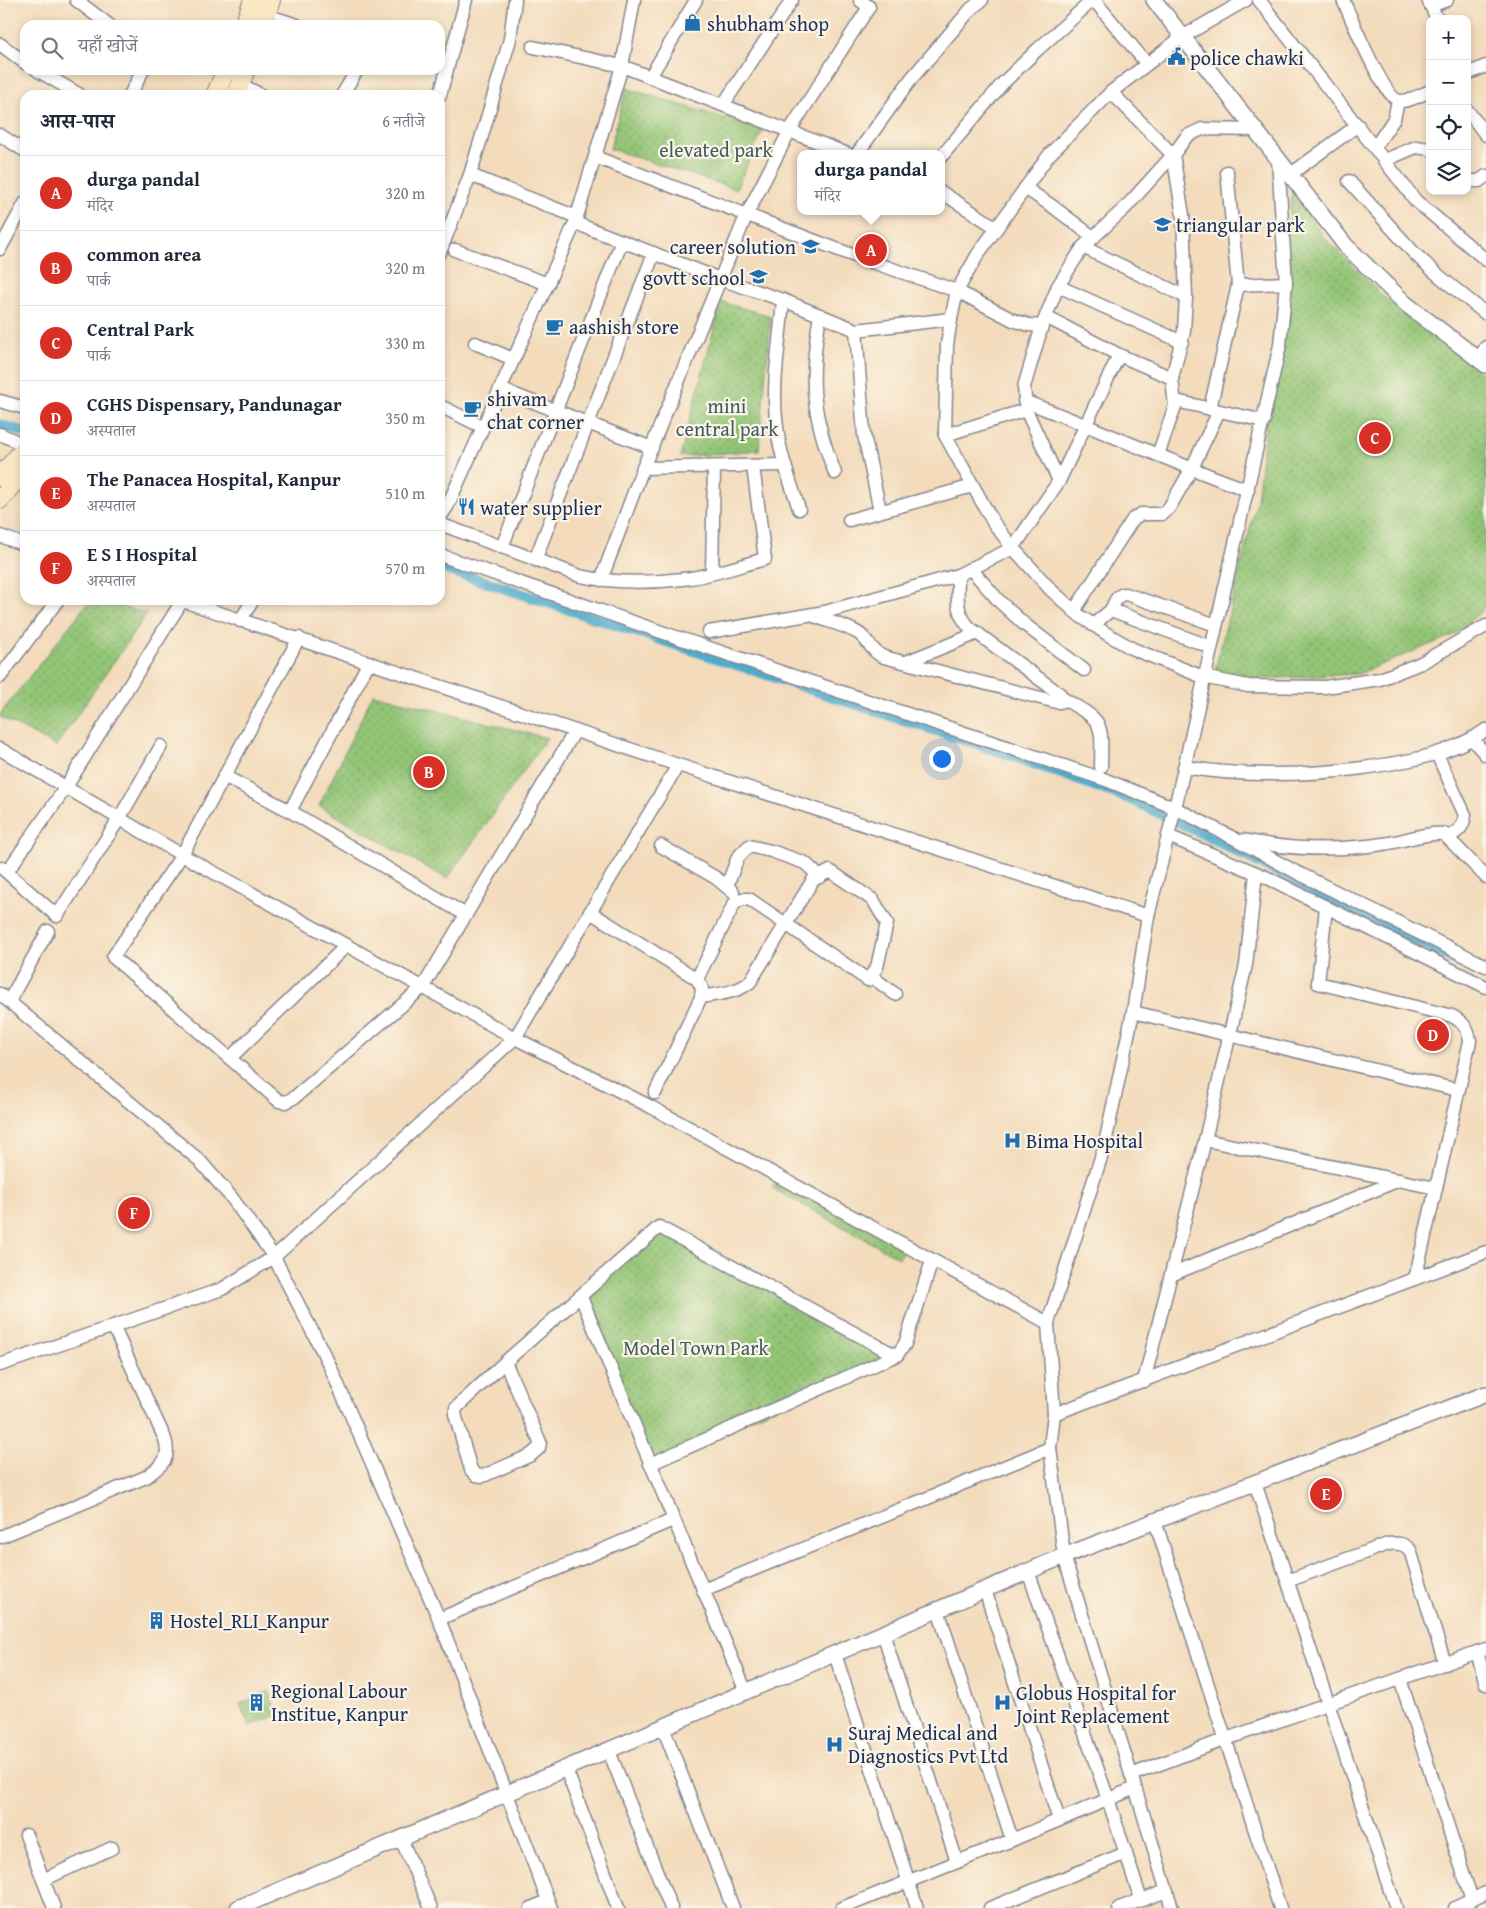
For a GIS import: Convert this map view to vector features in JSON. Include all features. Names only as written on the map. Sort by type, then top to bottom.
[{"type":"main road","points":[[246,20],[253,0]]},
{"type":"main road","points":[[217,90],[224,75]]},
{"type":"main road","points":[[0,478],[20,453]]},
{"type":"main road","points":[[0,500],[20,475]]},
{"type":"street","points":[[76,0],[102,20]]},
{"type":"street","points":[[445,68],[466,0]]},
{"type":"street","points":[[445,232],[470,175],[510,39],[515,0]]},
{"type":"street","points":[[445,510],[576,220],[622,66],[634,0]]},
{"type":"street","points":[[650,76],[696,0]]},
{"type":"street","points":[[724,105],[792,0]]},
{"type":"street","points":[[601,580],[643,468],[746,216],[790,130],[869,7],[860,0]]},
{"type":"street","points":[[860,150],[967,5],[982,0]]},
{"type":"street","points":[[945,152],[1002,84],[1037,50],[1094,0],[1147,64]]},
{"type":"street","points":[[1154,0],[1346,246],[1406,304],[1483,357]]},
{"type":"street","points":[[1246,0],[1182,36],[1111,92],[1049,155],[996,228],[978,254],[957,291],[947,345],[945,434],[993,522],[1013,548],[1051,590],[1093,625],[1133,648],[1204,677],[1248,686],[1324,687],[1380,679],[1421,663],[1486,626]]},
{"type":"street","points":[[1259,0],[1416,201],[1486,260]]},
{"type":"street","points":[[1343,0],[1375,69],[1390,95],[1398,101],[1426,92]]},
{"type":"street","points":[[1435,15],[1430,3],[1447,0]]},
{"type":"street","points":[[267,13],[284,20]]},
{"type":"street","points":[[0,44],[20,59]]},
{"type":"street","points":[[533,47],[622,66],[838,150]]},
{"type":"street","points":[[1471,72],[1486,66]]},
{"type":"street","points":[[46,75],[71,90]]},
{"type":"street","points":[[133,90],[140,75]]},
{"type":"street","points":[[345,90],[354,75]]},
{"type":"street","points":[[441,90],[443,75]]},
{"type":"street","points":[[240,83],[252,90]]},
{"type":"street","points":[[1111,92],[1173,155],[1183,215],[1186,297],[1182,342],[1172,378],[1176,401],[1158,455]]},
{"type":"street","points":[[1375,147],[1394,119],[1398,101]]},
{"type":"street","points":[[1471,115],[1486,135]]},
{"type":"street","points":[[1291,174],[1358,125]]},
{"type":"street","points":[[1059,481],[1025,405],[1025,381],[1044,321],[1058,286],[1083,247],[1126,207],[1173,155],[1187,136],[1202,129],[1255,130]]},
{"type":"street","points":[[0,135],[20,148]]},
{"type":"street","points":[[1385,160],[1416,147],[1426,146]]},
{"type":"street","points":[[595,158],[860,258],[957,291],[1013,320],[1044,321],[1172,378]]},
{"type":"street","points":[[1172,1908],[1064,1556],[1050,1448],[1054,1414],[1048,1323],[1104,1148],[1132,1012],[1148,916],[1184,767],[1280,345],[1286,283],[1278,158]]},
{"type":"street","points":[[1074,611],[1133,519],[1141,514],[1156,515],[1165,512],[1191,470],[1214,410],[1238,285],[1227,172]]},
{"type":"street","points":[[470,175],[622,241],[720,279],[783,300],[856,330],[951,319]]},
{"type":"street","points":[[1471,181],[1479,181],[1486,176]]},
{"type":"street","points":[[1349,181],[1415,254],[1486,314]]},
{"type":"street","points":[[1025,188],[1093,237]]},
{"type":"street","points":[[945,195],[996,228]]},
{"type":"street","points":[[0,248],[20,212]]},
{"type":"street","points":[[502,547],[622,241]]},
{"type":"street","points":[[1083,247],[1186,297]]},
{"type":"street","points":[[455,250],[548,284]]},
{"type":"street","points":[[535,560],[654,253]]},
{"type":"street","points":[[1238,285],[1286,283]]},
{"type":"street","points":[[1058,286],[1182,342]]},
{"type":"street","points":[[783,300],[775,398],[777,428],[785,465],[799,510]]},
{"type":"street","points":[[820,315],[812,376],[814,400],[823,440],[835,473]]},
{"type":"street","points":[[856,330],[864,436],[880,511]]},
{"type":"street","points":[[475,343],[513,359]]},
{"type":"street","points":[[709,632],[825,612],[958,575],[1013,548],[1059,481],[1119,355]]},
{"type":"street","points":[[500,389],[652,448]]},
{"type":"street","points":[[0,401],[20,407]]},
{"type":"street","points":[[1176,401],[1264,420]]},
{"type":"street","points":[[945,434],[1025,405],[1087,425],[1191,470],[1248,490]]},
{"type":"street","points":[[445,408],[483,427]]},
{"type":"street","points":[[0,434],[20,444]]},
{"type":"street","points":[[643,468],[785,465]]},
{"type":"street","points":[[445,526],[580,576],[601,580],[683,579],[765,559],[753,466]]},
{"type":"street","points":[[712,573],[714,467]]},
{"type":"street","points":[[849,520],[973,486]]},
{"type":"street","points":[[0,536],[20,542]]},
{"type":"street","points":[[445,557],[656,631],[1099,778],[1231,837],[1294,871],[1486,966]]},
{"type":"street","points":[[971,569],[1000,602],[1024,624],[1084,670]]},
{"type":"street","points":[[958,575],[959,612],[964,621],[978,634],[1060,694],[1062,698],[1088,713],[1096,720],[1101,738],[1100,767]]},
{"type":"street","points":[[1093,625],[1111,610],[1118,596],[1126,594],[1216,625]]},
{"type":"street","points":[[0,677],[54,605]]},
{"type":"street","points":[[161,746],[119,818],[57,916],[3,869],[66,788],[178,605]]},
{"type":"street","points":[[195,605],[678,765],[1148,916]]},
{"type":"street","points":[[240,621],[250,605]]},
{"type":"street","points":[[1111,610],[1211,647]]},
{"type":"street","points":[[811,615],[857,632],[877,654],[1056,702],[1060,702],[1062,698]]},
{"type":"street","points":[[906,662],[978,634]]},
{"type":"street","points":[[299,638],[182,855],[112,957],[279,1101],[286,1102],[295,1097],[423,987],[575,731]]},
{"type":"street","points":[[290,811],[369,662]]},
{"type":"street","points":[[1184,767],[1207,771],[1265,775],[1316,774],[1392,764],[1437,754],[1472,739],[1486,730]]},
{"type":"street","points":[[1472,739],[1486,756]]},
{"type":"street","points":[[0,749],[182,855],[515,1038],[651,1107],[1048,1323]]},
{"type":"street","points":[[1437,754],[1465,815],[1464,825],[1460,830],[1448,837]]},
{"type":"street","points":[[0,1365],[222,1289],[274,1257],[515,1038],[678,765]]},
{"type":"street","points":[[224,776],[290,811],[466,915]]},
{"type":"street","points":[[1231,837],[1312,849],[1352,849],[1396,843],[1438,833],[1448,837],[1486,877]]},
{"type":"street","points":[[1168,836],[1256,873],[1486,987]]},
{"type":"street","points":[[662,846],[727,886],[738,901]]},
{"type":"street","points":[[727,886],[738,856],[749,846],[771,851],[805,863],[820,877]]},
{"type":"street","points":[[696,979],[734,904],[742,899],[749,900],[786,924],[868,980],[877,967],[887,923],[873,900],[830,872],[813,880],[786,924],[750,982],[744,988],[701,997]]},
{"type":"street","points":[[1144,1381],[1205,1140],[1246,965],[1256,873]]},
{"type":"street","points":[[1326,907],[1318,983],[1452,1016],[1462,1021],[1468,1030],[1470,1041],[1415,1279]]},
{"type":"street","points":[[590,912],[696,979],[702,988],[701,997],[655,1093]]},
{"type":"street","points":[[48,932],[4,998],[199,1160],[232,1198],[274,1257],[329,1364],[439,1619],[550,1904],[531,1908]]},
{"type":"street","points":[[230,1058],[347,945]]},
{"type":"street","points":[[871,976],[895,994]]},
{"type":"street","points":[[1132,1012],[1458,1090]]},
{"type":"street","points":[[1205,1140],[1436,1188]]},
{"type":"street","points":[[1171,1275],[1399,1180]]},
{"type":"street","points":[[505,1362],[540,1442],[539,1448],[531,1455],[492,1473],[484,1476],[476,1475],[471,1470],[455,1414],[456,1408],[505,1362],[659,1227],[897,1355]]},
{"type":"street","points":[[1054,1414],[1486,1252]]},
{"type":"street","points":[[650,1464],[897,1355],[905,1344],[910,1331],[932,1261]]},
{"type":"street","points":[[581,1297],[746,1692]]},
{"type":"street","points":[[0,1537],[146,1477],[165,1461],[168,1450],[165,1439],[113,1326]]},
{"type":"street","points":[[238,1908],[1064,1556],[1486,1394]]},
{"type":"street","points":[[703,1590],[1050,1448]]},
{"type":"street","points":[[1255,1483],[1396,1908]]},
{"type":"street","points":[[439,1619],[674,1520]]},
{"type":"street","points":[[1155,1521],[1280,1908]]},
{"type":"street","points":[[1287,1580],[1388,1544],[1399,1543],[1406,1546],[1410,1550],[1444,1664]]},
{"type":"street","points":[[1028,1571],[1108,1799],[1141,1900]]},
{"type":"street","points":[[985,1590],[1059,1820]]},
{"type":"street","points":[[938,1610],[1012,1840]]},
{"type":"street","points":[[883,1633],[957,1862]]},
{"type":"street","points":[[842,1908],[1012,1840],[1108,1799],[1133,1781],[1226,1739],[1481,1651],[1486,1684]]},
{"type":"street","points":[[835,1654],[917,1908]]},
{"type":"street","points":[[1400,1679],[1472,1900]]},
{"type":"street","points":[[663,1728],[733,1908]]},
{"type":"street","points":[[609,1750],[671,1908]]},
{"type":"street","points":[[566,1769],[618,1908]]},
{"type":"street","points":[[26,1835],[54,1908]]},
{"type":"street","points":[[401,1839],[431,1908]]},
{"type":"street","points":[[44,1880],[112,1848]]},
{"type":"street","points":[[990,1908],[1126,1853]]},
{"type":"street","points":[[1119,1908],[1167,1891]]},
{"type":"street","points":[[1455,1908],[1486,1893]]},
{"type":"green space","name":"elevated park","points":[[626,88],[763,130],[736,189],[610,149]]},
{"type":"green space","points":[[1292,191],[1324,237],[1384,297],[1486,377],[1486,607],[1456,634],[1358,674],[1258,679],[1215,670],[1257,500]]},
{"type":"green space","name":"mini central park","points":[[721,302],[771,316],[759,450],[680,457]]},
{"type":"green space","points":[[86,605],[115,605],[147,614],[56,746],[0,717],[0,714]]},
{"type":"green space","points":[[373,694],[547,738],[447,879],[319,806]]},
{"type":"green space","points":[[778,1179],[904,1249],[899,1258],[772,1188]]},
{"type":"green space","name":"Model Town Park","points":[[659,1227],[893,1354],[650,1464],[581,1297]]},
{"type":"green space","points":[[269,1691],[277,1715],[249,1726],[240,1704]]},
{"type":"waterway","points":[[0,425],[20,431]]},
{"type":"waterway","points":[[445,569],[1011,755],[1128,798],[1486,975]]},
{"type":"place","name":"shubham shop","points":[[693,23]]},
{"type":"place","name":"police chawki","points":[[1176,57]]},
{"type":"place","name":"triangular park","points":[[1162,224]]},
{"type":"place","name":"career solution","points":[[810,246]]},
{"type":"place","name":"durga pandal","points":[[871,250]]},
{"type":"place","name":"govtt school","points":[[759,277]]},
{"type":"place","name":"aashish store","points":[[555,326]]},
{"type":"place","name":"shivam chat corner","points":[[473,409]]},
{"type":"place","name":"Central Park","points":[[1375,438]]},
{"type":"place","name":"water supplier","points":[[466,507]]},
{"type":"place","name":"common area","points":[[429,772]]},
{"type":"place","name":"CGHS Dispensary, Pandunagar","points":[[1433,1035]]},
{"type":"place","name":"Bima Hospital","points":[[1012,1140]]},
{"type":"place","name":"E S I Hospital","points":[[134,1213]]},
{"type":"place","name":"The Panacea Hospital, Kanpur","points":[[1326,1494]]},
{"type":"place","name":"Hostel_RLI_Kanpur","points":[[156,1620]]},
{"type":"place","name":"Regional Labour Institue, Kanpur","points":[[257,1702]]},
{"type":"place","name":"Globus Hospital for Joint Replacement","points":[[1002,1703]]},
{"type":"place","name":"Suraj Medical and Diagnostics Pvt Ltd","points":[[834,1744]]}]
